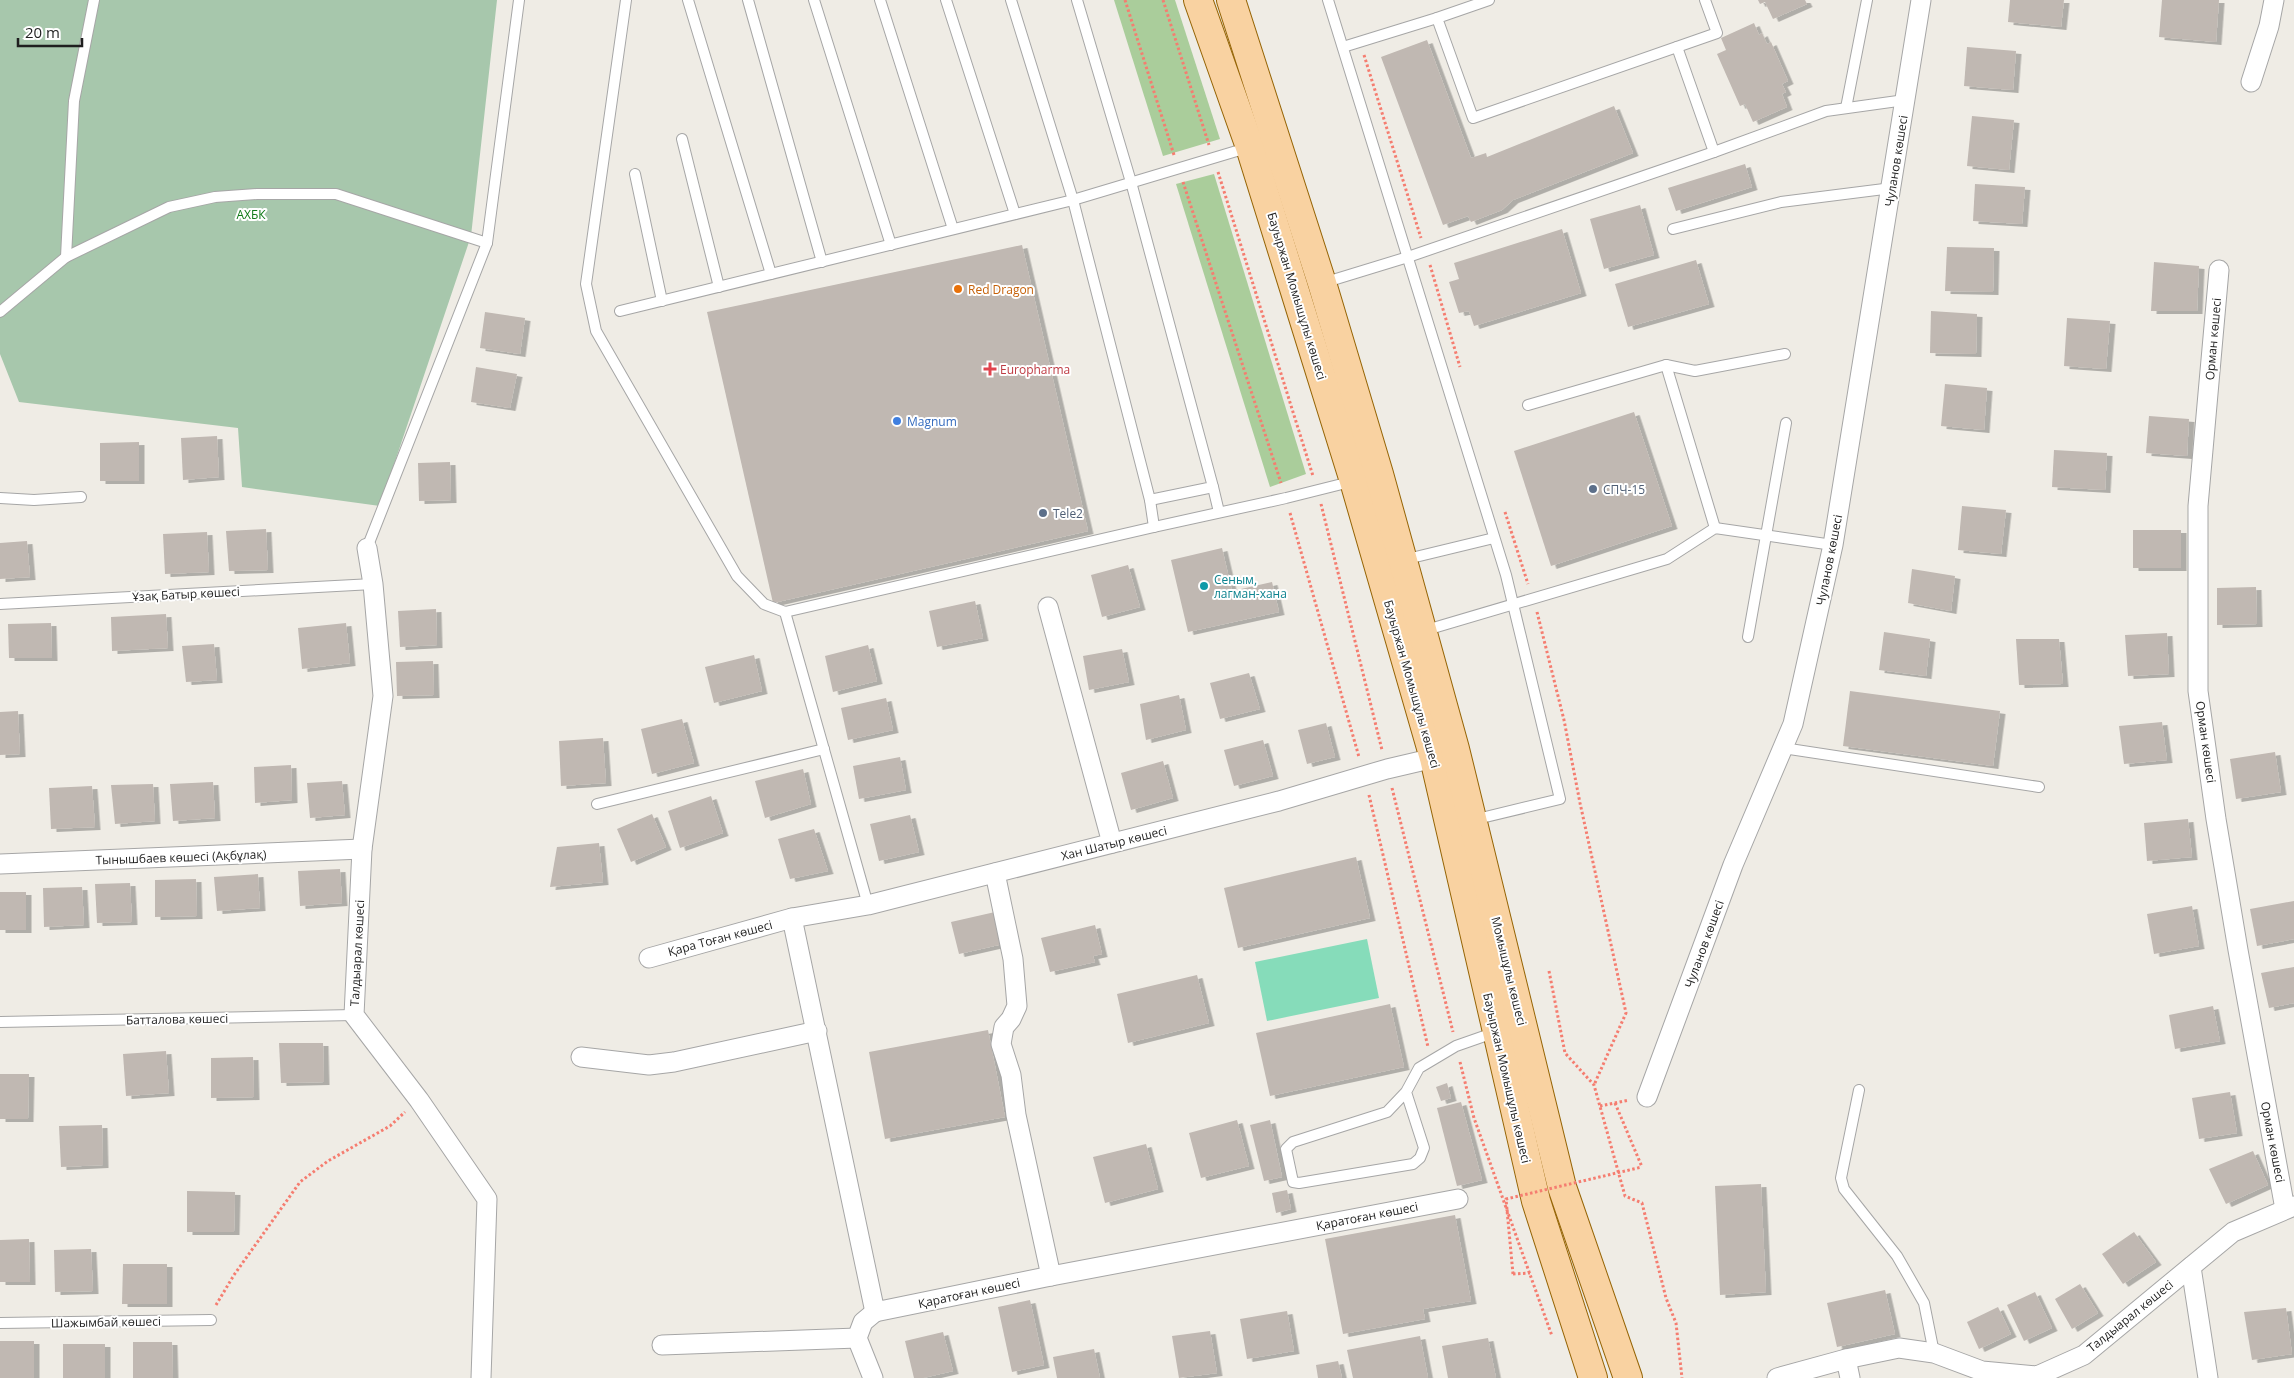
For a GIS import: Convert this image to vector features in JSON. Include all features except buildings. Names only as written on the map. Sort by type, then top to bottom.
[{"type":"main road","name":"Бауыржан Момышұлы көшесі","points":[[1198,0],[1322,283],[1536,1201],[1589,1375]]},
{"type":"main road","name":"Бауыржан Момышұлы көшесі","points":[[1231,0],[1262,143],[1367,477],[1402,560]]},
{"type":"main road","name":"Момышұлы көшесі","points":[[1402,560],[1472,820],[1562,1187],[1628,1378]]},
{"type":"street","name":"Чуланов көшесі","points":[[1647,1097],[1733,865],[1793,724],[1833,545],[1921,0]]},
{"type":"street","points":[[2251,82],[2269,26],[2274,0]]},
{"type":"street","name":"Орман көшесі","points":[[2219,270],[2198,506],[2198,691],[2236,940],[2290,1208]]},
{"type":"street","name":"Талдыарал көшесі","points":[[367,548],[373,584],[383,696],[362,849],[354,1015],[419,1100],[487,1199],[481,1378]]},
{"type":"street","points":[[1048,607],[1112,843]]},
{"type":"street","name":"Хан Шатыр көшесі","points":[[792,918],[868,905],[1279,801],[1365,775],[1434,758]]},
{"type":"street","name":"Тынышбаев көшесі (Ақбұлақ)","points":[[0,864],[362,849]]},
{"type":"street","points":[[995,873],[1013,958],[1017,1006],[1011,1019],[1004,1027],[1001,1044],[1011,1075],[1016,1115],[1051,1276]]},
{"type":"street","points":[[792,918],[875,1312],[863,1322],[857,1338],[873,1378]]},
{"type":"street","name":"Қара Тоған көшесі","points":[[649,958],[792,918]]},
{"type":"street","points":[[581,1057],[649,1065],[674,1062],[817,1032]]},
{"type":"street","name":"Қаратоған көшесі","points":[[875,1312],[1051,1276],[1458,1199]]},
{"type":"street","name":"Талдыарал көшесі","points":[[1778,1378],[1846,1359],[1899,1348],[1934,1353],[1982,1371],[2036,1376],[2084,1355],[2233,1232],[2290,1208]]},
{"type":"street","points":[[2191,1267],[2208,1378]]},
{"type":"street","points":[[662,1345],[857,1338]]},
{"type":"street","points":[[1846,1359],[1850,1378]]},
{"type":"lane","points":[[66,257],[74,101],[94,0]]},
{"type":"lane","points":[[367,548],[486,243],[519,0]]},
{"type":"lane","points":[[626,0],[586,284],[596,331],[737,576],[764,604],[785,612],[1154,526],[1286,498],[1367,477]]},
{"type":"lane","points":[[688,0],[771,274]]},
{"type":"lane","points":[[748,0],[822,262]]},
{"type":"lane","points":[[814,0],[891,245]]},
{"type":"lane","points":[[880,0],[953,230]]},
{"type":"lane","points":[[946,0],[1014,214]]},
{"type":"lane","points":[[1011,0],[1073,200],[1150,500],[1154,526]]},
{"type":"lane","points":[[1077,0],[1131,182],[1219,512]]},
{"type":"lane","points":[[1328,0],[1494,538],[1513,604],[1560,799],[1472,820]]},
{"type":"lane","points":[[1343,47],[1490,0]]},
{"type":"lane","points":[[1437,18],[1473,118],[1717,33],[1705,0]]},
{"type":"lane","points":[[1846,108],[1868,0]]},
{"type":"lane","points":[[1677,46],[1714,152]]},
{"type":"lane","points":[[1322,283],[1408,257],[1714,152],[1826,111],[1905,100]]},
{"type":"lane","points":[[682,139],[719,287]]},
{"type":"lane","points":[[620,311],[1073,200],[1213,156],[1262,143]]},
{"type":"lane","points":[[635,174],[662,301]]},
{"type":"lane","points":[[1673,229],[1781,202],[1892,188]]},
{"type":"lane","points":[[0,312],[66,257],[169,207],[215,197],[257,194],[336,194],[486,243]]},
{"type":"lane","points":[[1528,405],[1666,365],[1695,371],[1785,354]]},
{"type":"lane","points":[[1666,365],[1715,528]]},
{"type":"lane","points":[[1748,637],[1786,423]]},
{"type":"lane","points":[[1150,500],[1213,487]]},
{"type":"lane","points":[[0,498],[34,500],[81,497]]},
{"type":"lane","points":[[1422,631],[1667,559],[1715,528],[1833,545]]},
{"type":"lane","points":[[1402,560],[1494,538]]},
{"type":"lane","name":"Ұзақ Батыр көшесі","points":[[0,604],[373,584]]},
{"type":"lane","points":[[785,612],[868,905]]},
{"type":"lane","points":[[1783,748],[2039,787]]},
{"type":"lane","points":[[597,804],[824,749]]},
{"type":"lane","name":"Батталова көшесі","points":[[0,1022],[354,1015]]},
{"type":"lane","points":[[1406,1092],[1424,1148],[1420,1158],[1413,1164],[1299,1183],[1293,1182],[1286,1149],[1293,1142],[1387,1112],[1406,1092],[1419,1068],[1456,1046],[1496,1032]]},
{"type":"lane","points":[[1859,1090],[1841,1178],[1844,1190],[1897,1256],[1924,1303],[1934,1353]]},
{"type":"lane","name":"Шажымбай көшесі","points":[[0,1323],[211,1320]]},
{"type":"path","points":[[1125,0],[1286,498],[1365,775],[1428,1047]]},
{"type":"path","points":[[1163,0],[1317,490],[1474,1118],[1554,1343]]},
{"type":"path","points":[[1548,971],[1565,1053],[1594,1084],[1624,1196],[1642,1203],[1666,1298],[1676,1323],[1682,1378]]},
{"type":"path","points":[[1600,1106],[1647,1097]]},
{"type":"path","points":[[211,1320],[217,1302],[300,1182],[328,1161],[390,1126],[419,1100]]},
{"type":"path","points":[[1530,1273],[1513,1274],[1506,1199],[1642,1167],[1615,1103]]},
{"type":"green space","name":"АХБК","points":[[0,0],[497,0],[471,236],[380,506],[242,487],[238,428],[19,402],[0,354]]},
{"type":"green space","points":[[1114,0],[1175,0],[1220,139],[1163,156]]},
{"type":"green space","points":[[1214,174],[1306,474],[1270,487],[1176,184]]},
{"type":"green space","points":[[1367,939],[1379,998],[1267,1021],[1255,962]]},
{"type":"place","name":"Red Dragon","points":[[958,289]]},
{"type":"place","name":"Europharma","points":[[990,369]]},
{"type":"place","name":"Magnum","points":[[897,421]]},
{"type":"place","name":"СПЧ-15","points":[[1593,489]]},
{"type":"place","name":"Tele2","points":[[1043,513]]},
{"type":"place","name":"Сеным, лагман-хана","points":[[1204,586]]}]
